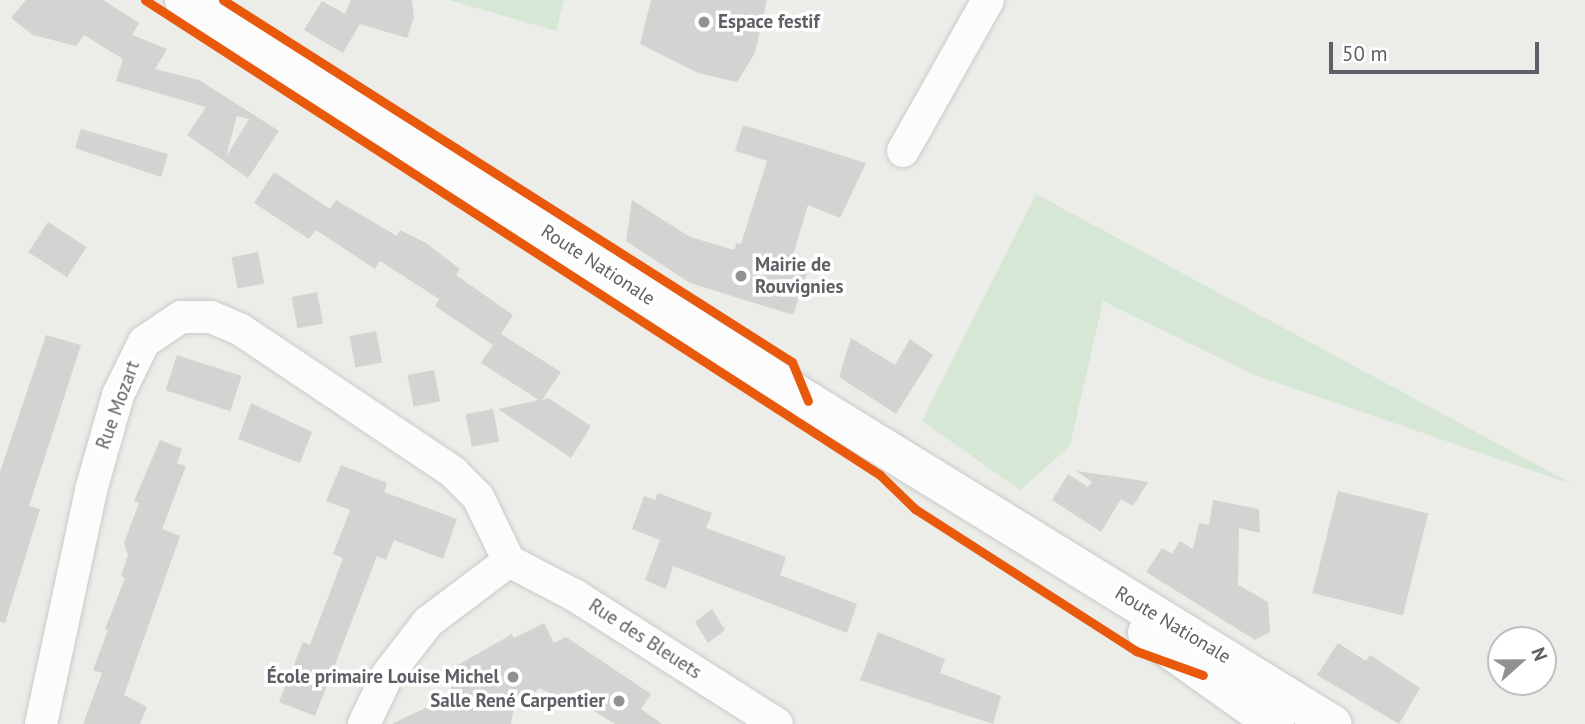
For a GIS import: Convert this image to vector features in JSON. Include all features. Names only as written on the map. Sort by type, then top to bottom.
[{"type":"main road","name":"Route Nationale","points":[[184,0],[1013,529],[1332,724]]},
{"type":"main road","name":"Route Nationale","points":[[1013,529],[1203,675],[1275,724]]},
{"type":"street","points":[[903,151],[988,0]]},
{"type":"street","name":"Rue Mozart","points":[[41,724],[91,490],[118,395],[144,342],[181,317],[211,317],[241,330],[460,478],[488,514],[509,561]]},
{"type":"street","points":[[364,724],[388,674],[428,622],[509,561]]},
{"type":"street","name":"Rue des Bleuets","points":[[509,561],[576,596],[777,724]]},
{"type":"green space","points":[[449,0],[564,0],[556,31]]},
{"type":"green space","points":[[1036,194],[1574,485],[1252,374],[1103,301],[1070,446],[1020,490],[922,421]]},
{"type":"building","points":[[26,0],[103,0],[139,23],[132,35],[167,49],[155,69],[199,80],[279,131],[248,178],[187,135],[206,107],[116,81],[123,59],[84,35],[76,46],[33,35],[11,18]],"holes":[[[237,116],[249,119],[226,157]]]},
{"type":"building","points":[[351,0],[412,0],[414,17],[407,38],[360,24],[343,53],[304,30],[322,1],[345,14]]},
{"type":"building","name":"Espace festif","points":[[651,0],[767,0],[755,53],[737,82],[698,73],[640,44]]},
{"type":"building","points":[[743,125],[866,163],[840,218],[808,205],[791,262],[809,268],[793,315],[690,283],[626,241],[632,200],[690,237],[734,250],[737,243],[741,244],[767,161],[735,151]]},
{"type":"building","points":[[81,129],[168,154],[161,177],[75,148]]},
{"type":"building","points":[[274,172],[330,209],[336,200],[397,236],[400,230],[426,243],[460,269],[456,275],[513,315],[501,334],[561,372],[542,400],[548,398],[591,426],[571,458],[498,409],[539,400],[481,363],[493,345],[435,306],[439,299],[380,261],[375,269],[316,230],[309,239],[254,203]]},
{"type":"building","points":[[48,222],[87,247],[67,277],[28,252]]},
{"type":"building","points":[[258,252],[264,283],[238,289],[231,257]]},
{"type":"building","points":[[317,292],[323,323],[298,328],[291,297]]},
{"type":"building","points":[[376,331],[382,362],[356,368],[349,336]]},
{"type":"building","points":[[46,335],[81,345],[29,506],[40,509],[5,623],[0,622],[0,472]]},
{"type":"building","points":[[851,338],[895,365],[910,339],[933,355],[896,414],[839,377]]},
{"type":"building","points":[[177,355],[242,376],[230,411],[166,390]]},
{"type":"building","points":[[434,370],[440,401],[414,407],[407,375]]},
{"type":"building","points":[[251,403],[312,432],[300,463],[238,439]]},
{"type":"building","points":[[493,409],[499,441],[472,447],[466,414]]},
{"type":"building","points":[[160,440],[182,449],[177,463],[186,466],[162,529],[180,536],[124,695],[147,707],[140,724],[83,724],[102,673],[93,670],[108,630],[105,629],[125,578],[121,576],[128,555],[124,543],[139,503],[134,501]]},
{"type":"building","points":[[341,465],[387,483],[384,492],[457,519],[443,559],[394,540],[386,560],[377,556],[315,716],[279,702],[303,642],[310,645],[343,558],[333,554],[350,510],[326,501]]},
{"type":"building","points":[[1076,471],[1148,482],[1133,506],[1121,499],[1101,532],[1052,500],[1068,474],[1088,487],[1092,482]]},
{"type":"building","points":[[1338,491],[1428,513],[1403,615],[1313,593]]},
{"type":"building","points":[[658,493],[712,513],[706,528],[786,557],[780,575],[857,604],[847,633],[673,566],[666,589],[645,580],[660,540],[632,529],[644,496],[655,500]]},
{"type":"building","points":[[1213,500],[1259,509],[1260,533],[1239,528],[1238,585],[1268,602],[1270,632],[1255,640],[1146,572],[1162,548],[1172,554],[1180,541],[1193,549],[1199,523],[1209,525]]},
{"type":"building","points":[[712,609],[725,630],[708,643],[695,622]]},
{"type":"building","name":"École primaire Louise Michel","points":[[544,623],[554,643],[566,637],[651,694],[641,709],[662,724],[615,724],[563,692],[561,698],[539,688],[530,698],[515,702],[511,724],[392,724],[454,694],[444,673],[512,634],[514,638]]},
{"type":"building","points":[[878,632],[945,659],[940,673],[1001,696],[993,724],[860,680]]},
{"type":"building","points":[[1338,643],[1366,661],[1370,655],[1420,688],[1399,724],[1317,675]]},
{"type":"cycle path","points":[[145,0],[880,475],[915,509],[1136,651],[1203,675]]},
{"type":"cycle path","points":[[223,0],[792,362],[808,401]]},
{"type":"place","name":"Espace festif","points":[[704,22]]},
{"type":"place","name":"Mairie de Rouvignies","points":[[741,276]]},
{"type":"place","name":"École primaire Louise Michel","points":[[513,677]]},
{"type":"place","name":"Salle René Carpentier","points":[[619,701]]}]
